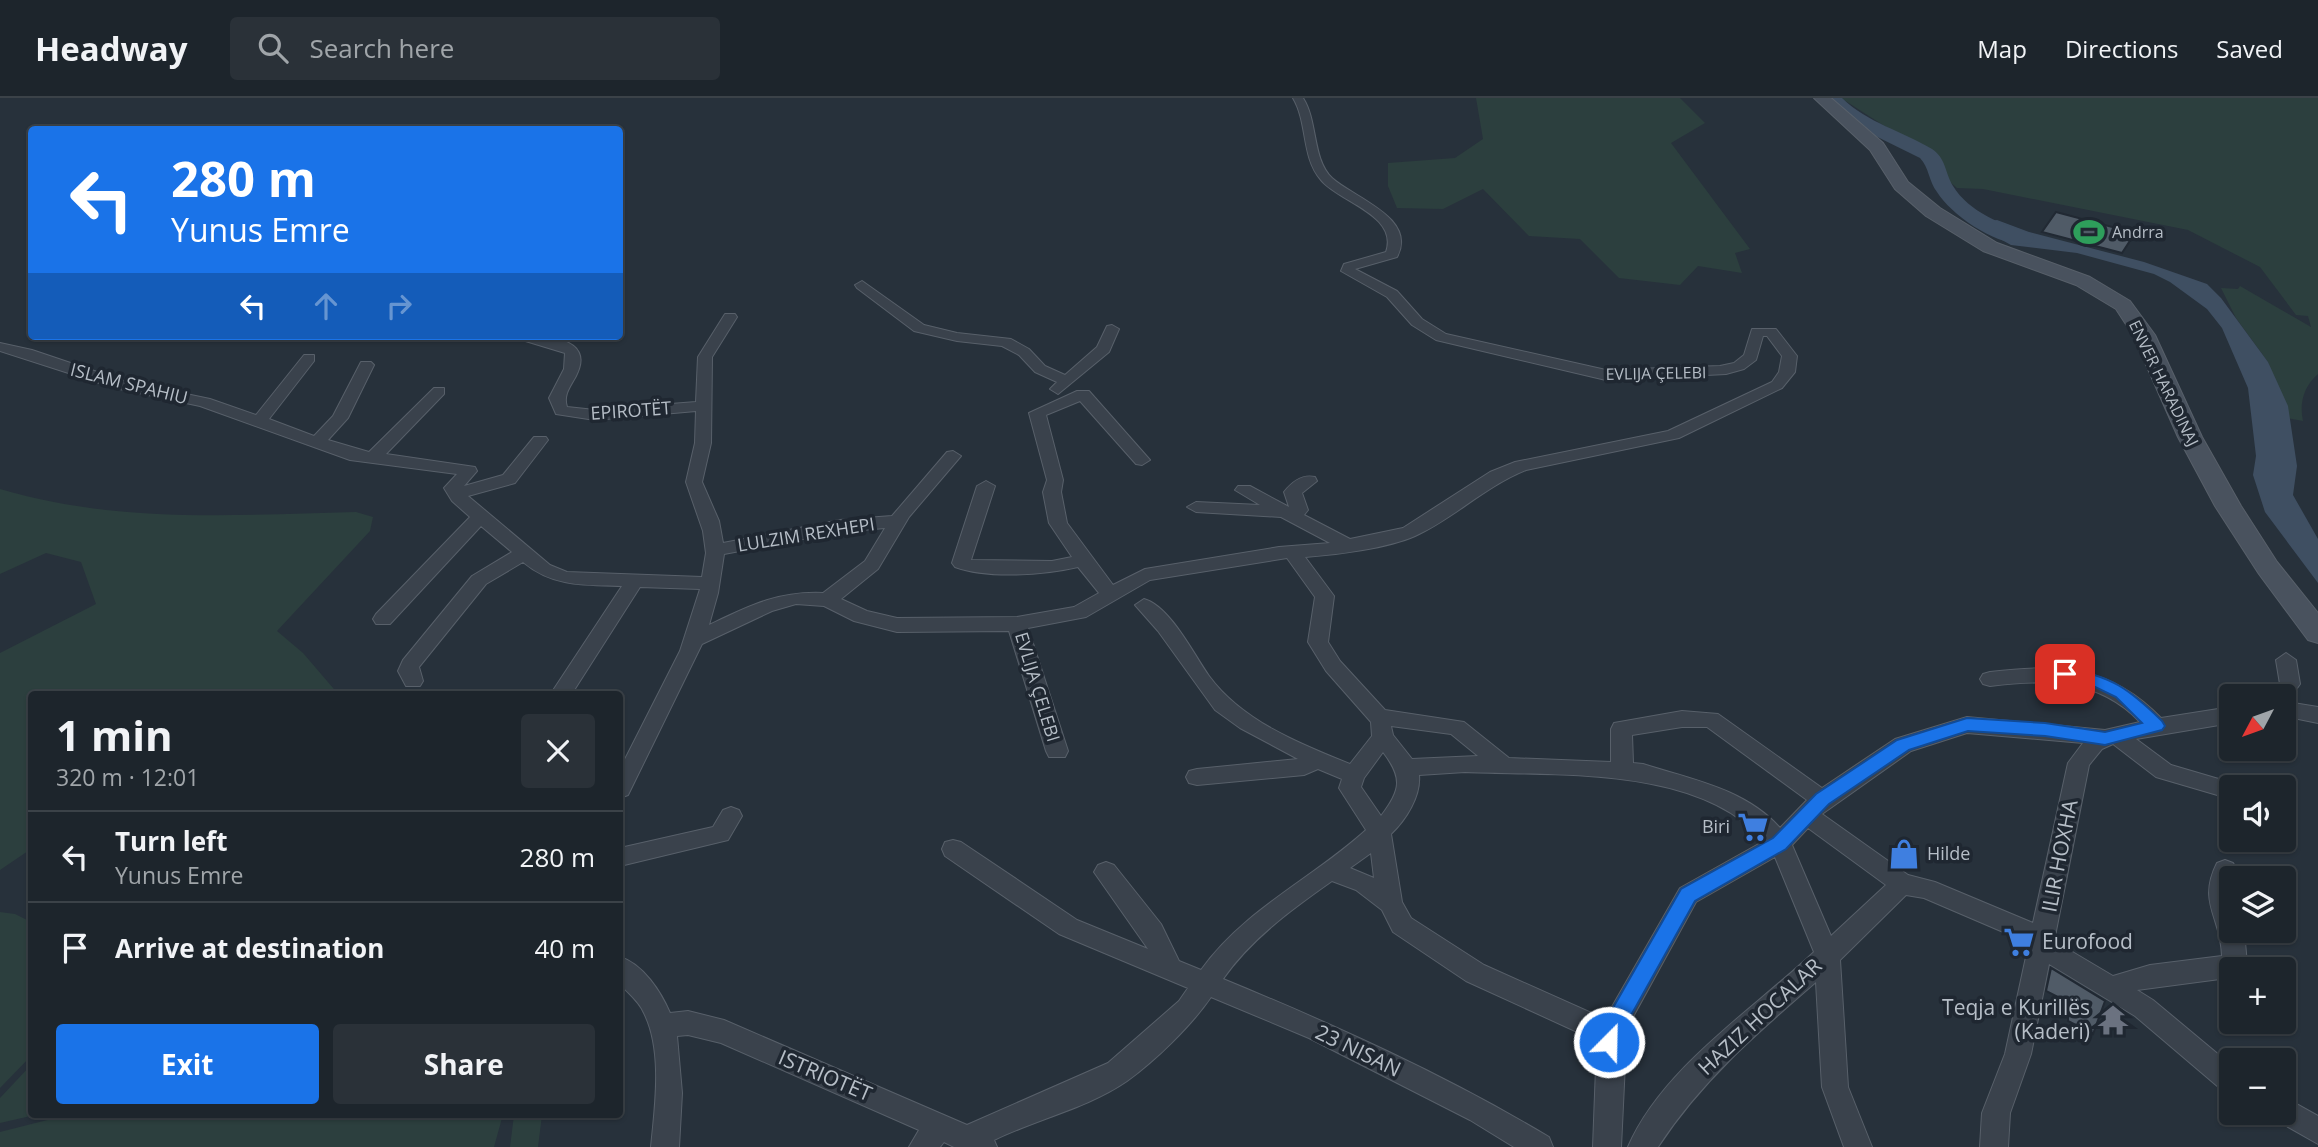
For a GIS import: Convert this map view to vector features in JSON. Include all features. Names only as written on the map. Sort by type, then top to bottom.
[{"type":"main road","name":"ENVER HARADINAJ","points":[[1822,98],[1877,147],[1901,185],[1933,212],[1990,247],[2083,281],[2123,305],[2144,335],[2190,437],[2228,506],[2268,568],[2318,633]]},
{"type":"street","name":"EVLIJA ÇELEBI","points":[[694,640],[766,606],[796,598],[827,600],[861,616],[897,625],[1017,624],[1079,612],[1145,575],[1348,546],[1409,531],[1434,519],[1487,482],[1521,466],[1674,435],[1718,417],[1777,385],[1787,372],[1790,356],[1776,336],[1763,330],[1756,332],[1751,357],[1740,366],[1721,371],[1606,375],[1532,360],[1434,333],[1408,315],[1392,294],[1348,271],[1355,264],[1392,254],[1395,242],[1390,227],[1376,212],[1328,180],[1320,170],[1306,108],[1298,98]]},
{"type":"street","points":[[862,285],[919,328],[957,337],[1006,342],[1024,352],[1040,369],[1067,381]]},
{"type":"street","name":"LULZIM REXHEPI","points":[[694,640],[710,583],[714,550],[710,522],[694,488],[703,443],[705,357],[730,317]]},
{"type":"street","points":[[1037,413],[1067,381],[1104,349],[1112,329]]},
{"type":"street","name":"EPIROTËT","points":[[536,340],[566,346],[572,352],[573,368],[569,380],[555,396],[555,403],[562,411],[595,415],[702,406]]},
{"type":"street","name":"ISLAM SPAHIU","points":[[0,348],[27,353],[120,385],[204,402],[318,441],[343,453],[469,471],[456,483],[456,494]]},
{"type":"street","points":[[259,421],[309,358]]},
{"type":"street","points":[[318,441],[340,418],[366,365]]},
{"type":"street","points":[[372,458],[439,391]]},
{"type":"street","points":[[1037,413],[1083,394],[1142,460]]},
{"type":"street","points":[[1037,413],[1055,480],[1052,492],[1058,523],[1111,594]]},
{"type":"street","points":[[540,440],[509,478],[456,494],[543,569],[564,578],[710,583]]},
{"type":"street","points":[[827,600],[872,565],[898,521],[953,456]]},
{"type":"street","points":[[1196,507],[1289,515],[1299,510],[1293,492],[1309,481]]},
{"type":"street","points":[[986,486],[961,563],[970,566],[1052,567],[1084,560]]},
{"type":"street","points":[[1244,490],[1348,546]]},
{"type":"street","points":[[383,619],[480,517]]},
{"type":"street","name":"LULZIM REXHEPI","points":[[714,550],[840,526],[898,521]]},
{"type":"street","points":[[413,681],[408,671],[410,665],[479,580],[524,553]]},
{"type":"street","points":[[976,1142],[1025,1111],[1071,1095],[1117,1072],[1188,1009],[1242,939],[1279,906],[1391,820],[1409,789],[1407,768],[1381,727],[1318,642],[1325,596],[1293,554]]},
{"type":"street","points":[[563,691],[634,582]]},
{"type":"street","points":[[1144,605],[1167,625],[1211,694],[1231,713],[1316,759],[1354,775]]},
{"type":"street","name":"EVLIJA ÇELEBI","points":[[1017,624],[1057,751]]},
{"type":"street","points":[[623,783],[694,640]]},
{"type":"street","points":[[2286,660],[2290,684]]},
{"type":"street","points":[[1990,679],[2065,674],[2092,678],[2122,693],[2156,726]]},
{"type":"street","points":[[2296,711],[2318,715]]},
{"type":"street","points":[[1606,1147],[1612,1063],[1610,1034],[1688,895],[1780,843],[1814,806],[1903,745],[1967,725],[2110,736],[2219,717]]},
{"type":"street","points":[[1622,771],[1620,730],[1682,719],[1711,719],[1780,772],[1902,884],[1927,889],[2042,942],[2124,995],[2219,1071]]},
{"type":"street","points":[[1381,727],[1457,727],[1512,765]]},
{"type":"street","points":[[1381,727],[1354,775],[1350,788],[1379,831],[1390,903],[1402,925],[1475,973],[1610,1034]]},
{"type":"street","points":[[2110,736],[2164,771],[2219,787]]},
{"type":"street","name":"ILIR HOXHA","points":[[1994,1147],[1996,1113],[2018,1054],[2078,763],[2095,743],[2110,736]]},
{"type":"street","points":[[1197,777],[1304,767],[1316,759]]},
{"type":"street","points":[[1407,768],[1512,765],[1643,772],[1720,797],[1760,820],[1780,843]]},
{"type":"street","points":[[623,856],[720,834],[731,816]]},
{"type":"street","name":"HAZIZ HOCALAR","points":[[1780,843],[1827,954]]},
{"type":"street","name":"23 NISAN","points":[[953,849],[1068,927],[1318,1030],[1480,1111],[1539,1147]]},
{"type":"street","points":[[1328,870],[1364,883],[1390,903]]},
{"type":"street","points":[[1106,872],[1152,931],[1171,971]]},
{"type":"street","name":"HAZIZ HOCALAR","points":[[1642,1147],[1665,1112],[1716,1053],[1902,884]]},
{"type":"street","points":[[2124,995],[2120,985],[2144,975],[2176,971],[2214,971],[2235,964],[2234,943]]},
{"type":"street","points":[[1827,954],[1835,1087],[1858,1147]]},
{"type":"street","points":[[623,971],[651,999],[662,1026],[666,1065],[665,1147]]},
{"type":"street","name":"ISTRIOTËT","points":[[662,1026],[688,1023],[724,1032],[976,1142]]},
{"type":"street","points":[[2296,1117],[2318,1130]]},
{"type":"street","points":[[923,1147],[939,1125]]},
{"type":"green space","points":[[1476,98],[1680,98],[1705,123],[1671,143],[1750,249],[1735,253],[1742,273],[1698,266],[1680,285],[1619,278],[1580,239],[1529,236],[1483,189],[1443,209],[1397,208],[1388,186],[1388,163],[1455,158],[1483,139]]},
{"type":"green space","points":[[1841,98],[2318,98],[2318,374],[2304,395],[2303,421],[2287,418],[2268,362],[2236,318],[2221,288],[2238,289],[2240,286],[2311,327],[2308,316],[2296,315],[2260,267],[2188,230],[1983,189],[1957,188],[1886,127]]},
{"type":"green space","points":[[0,489],[89,508],[133,512],[221,515],[356,512],[373,517],[370,531],[277,631],[303,653],[336,691],[28,691],[28,851],[0,870],[0,653],[96,604],[81,562],[46,553],[0,574]]},
{"type":"green space","points":[[0,912],[15,914],[28,920],[28,1059],[0,1088]]},
{"type":"green space","points":[[28,1068],[28,1117],[0,1123],[0,1098]]},
{"type":"green space","points":[[55,1118],[502,1118],[494,1147],[0,1147],[0,1132]]},
{"type":"green space","points":[[514,1118],[542,1118],[538,1147],[510,1147]]},
{"type":"water","points":[[1997,220],[2029,232],[2144,262],[2207,284],[2221,298],[2268,362],[2288,406],[2297,466],[2293,495],[2318,539],[2318,583],[2265,512],[2253,475],[2256,456],[2248,388],[2222,328],[2207,309],[2170,282],[2154,274],[2077,253],[2011,245],[1973,224]]},
{"type":"building","name":"Andrra","points":[[2056,212],[2135,233],[2122,253],[2042,232]]},
{"type":"building","name":"Teqja e Kurillës (Kaderi)","points":[[2051,968],[2105,1001],[2093,1034],[2068,1021],[2068,1002],[2046,991]]},
{"type":"waterway","points":[[1832,98],[1851,117],[1927,154],[1935,162],[1938,177],[1945,190],[1966,212],[1994,228],[2023,238]]},
{"type":"place","name":"Andrra","points":[[2089,232]]},
{"type":"place","name":"Biri","points":[[1753,827]]},
{"type":"place","name":"Hilde","points":[[1904,854]]},
{"type":"place","name":"Eurofood","points":[[2019,942]]},
{"type":"place","name":"Teqja e Kurillës (Kaderi)","points":[[2113,1020]]},
{"type":"route","points":[[1609,1042],[1610,1034],[1688,895],[1780,843],[1822,799],[1903,745],[1967,725],[2045,730],[2105,738],[2156,726],[2143,709],[2122,693],[2092,678],[2065,674]]}]
